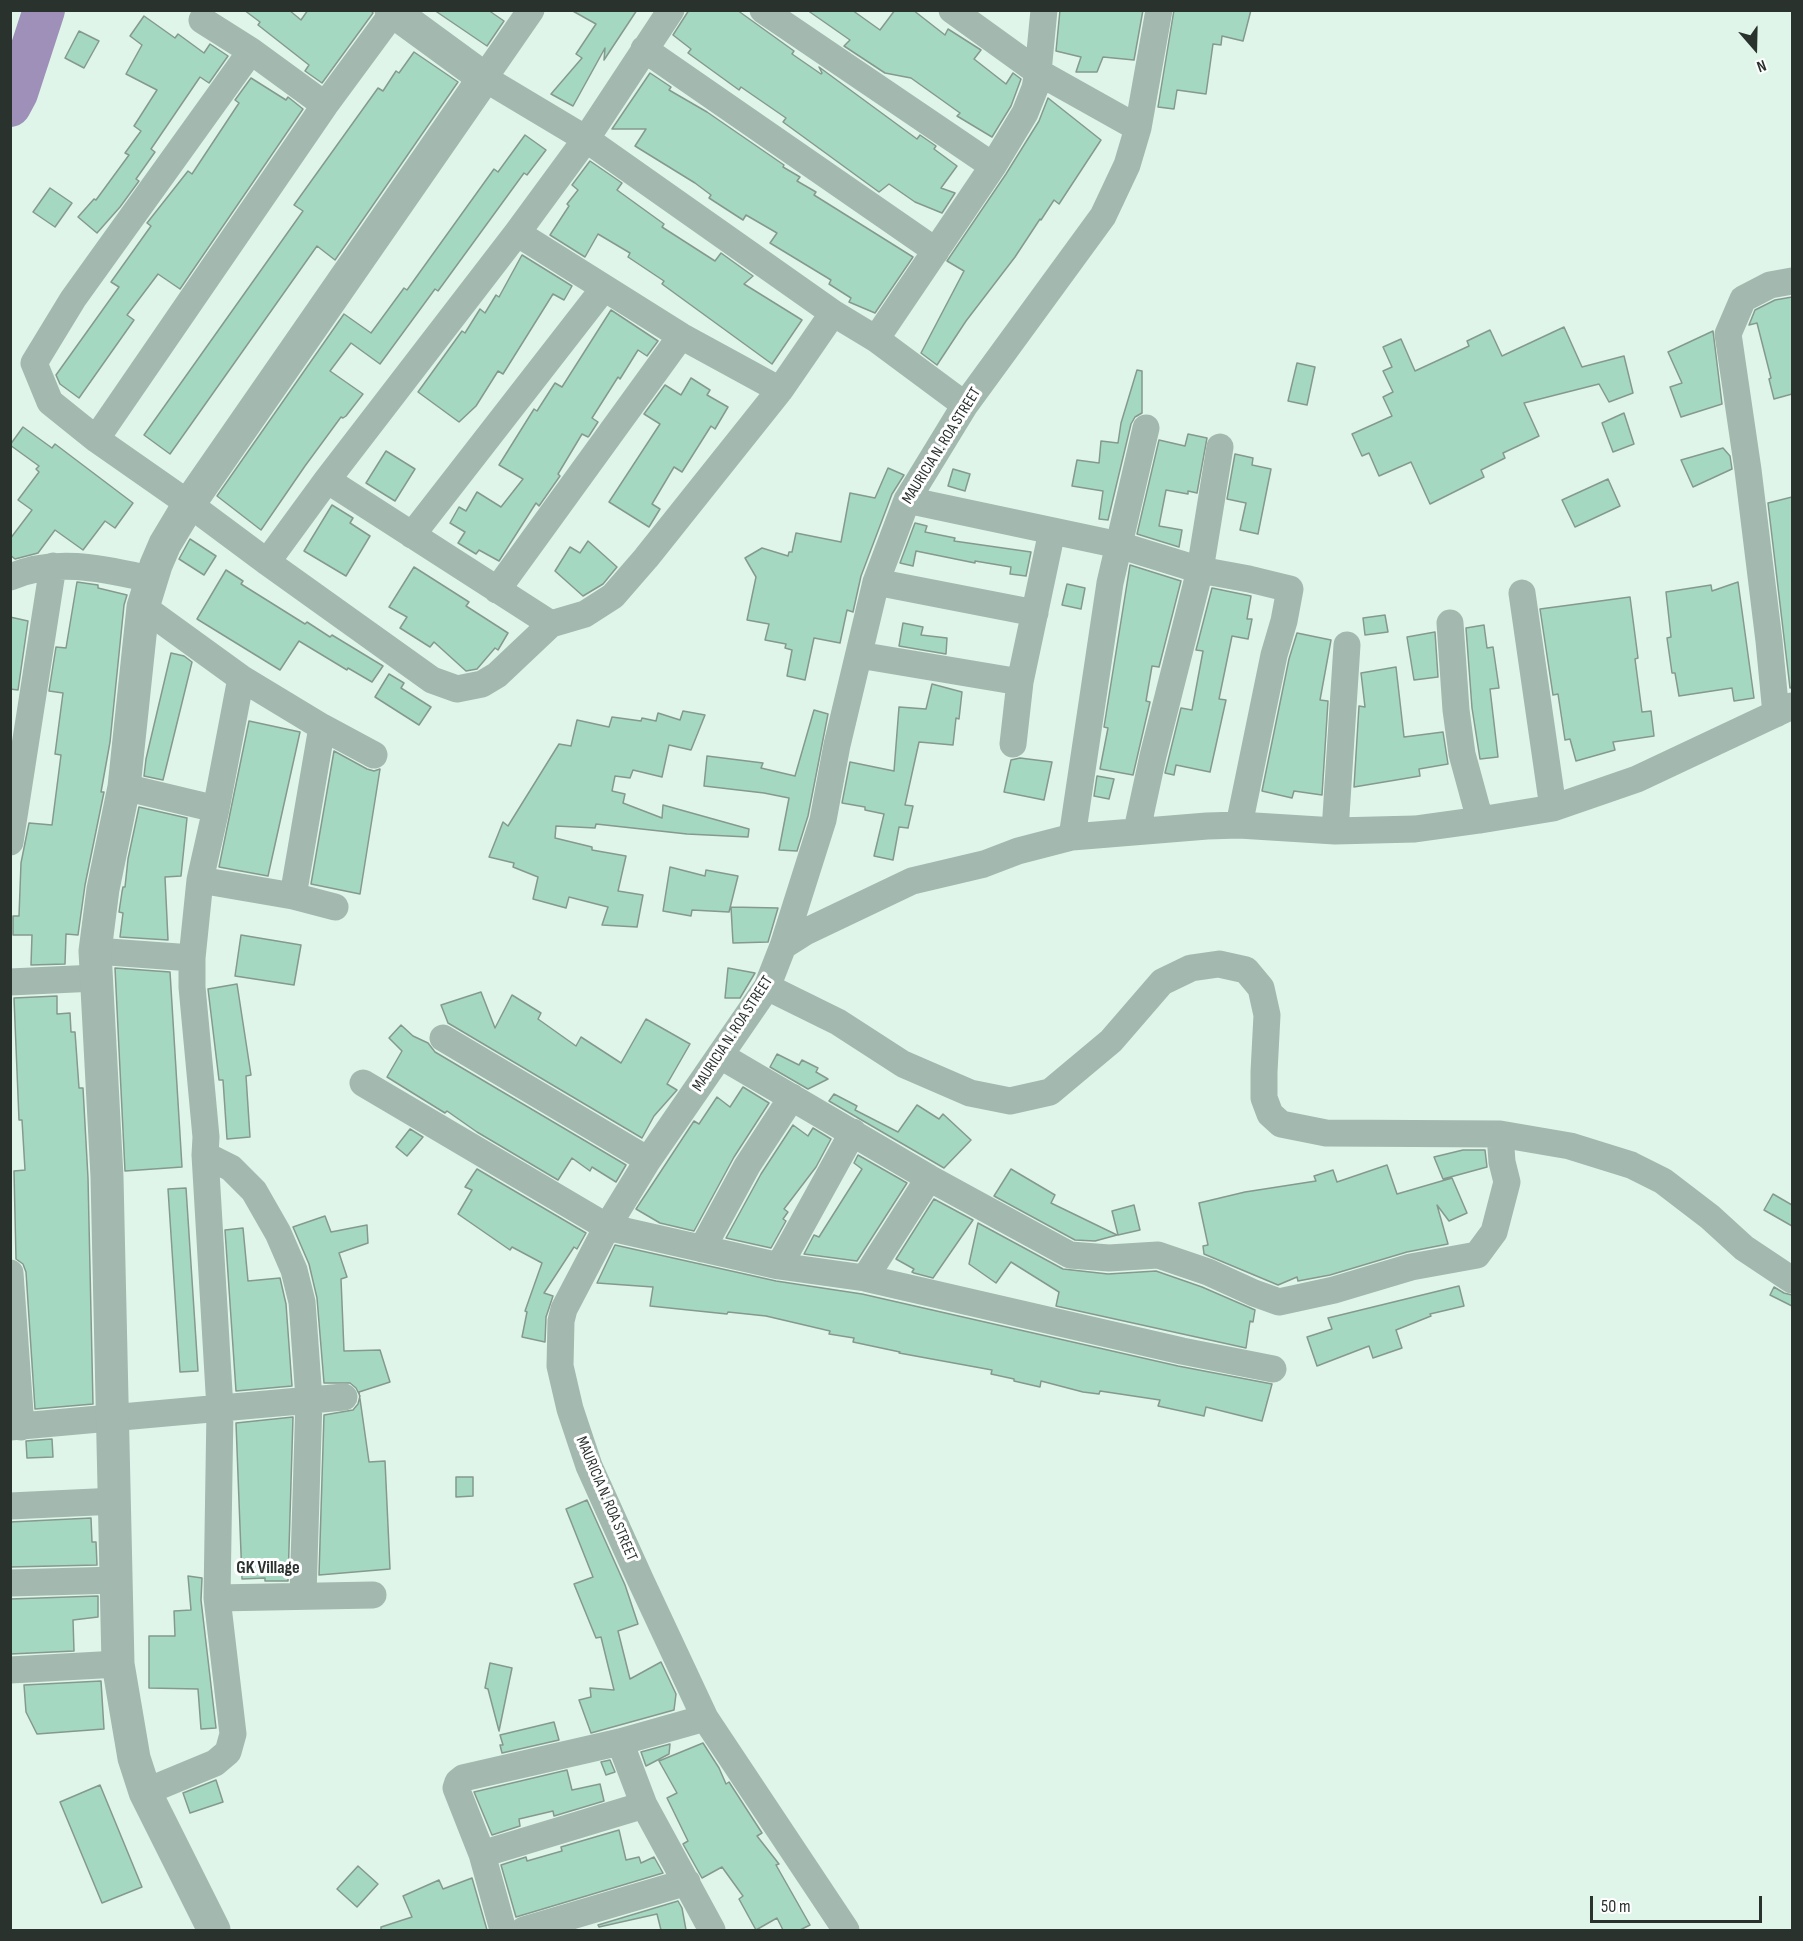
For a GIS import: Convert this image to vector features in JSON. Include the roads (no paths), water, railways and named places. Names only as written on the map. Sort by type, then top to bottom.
[{"type":"street","points":[[214,1930],[145,1792],[134,1758],[118,1664],[107,1177],[96,964],[103,889],[124,787],[147,593],[165,544],[189,504],[531,10]]},
{"type":"street","points":[[267,562],[327,480],[517,234],[586,139],[671,10]]},
{"type":"street","points":[[763,10],[993,166]]},
{"type":"street","points":[[952,10],[1038,72],[1138,128]]},
{"type":"street","points":[[876,339],[993,166],[1025,113],[1035,88],[1038,72],[1044,10]]},
{"type":"street","name":"MAURICIA N. ROA STREET","points":[[846,1930],[705,1718],[589,1466],[570,1409],[561,1371],[561,1321],[564,1309],[607,1227],[648,1160],[767,987],[783,946],[823,820],[837,745],[876,582],[907,500],[965,405],[1103,216],[1127,165],[1138,128],[1159,10]]},
{"type":"street","points":[[96,439],[325,105],[393,11],[484,78],[586,139],[832,313],[876,339],[965,405]]},
{"type":"street","points":[[202,20],[251,51],[325,105]]},
{"type":"street","points":[[644,49],[936,251]]},
{"type":"street","points":[[251,51],[73,299],[34,363],[50,402],[96,439],[432,680],[457,689],[482,684],[497,675],[550,624],[585,614],[613,596],[780,390],[832,313]]},
{"type":"street","points":[[517,234],[681,336],[780,390]]},
{"type":"street","points":[[783,946],[805,932],[912,881],[984,864],[1018,851],[1072,837],[1137,830],[1239,825],[1335,831],[1414,829],[1553,808],[1637,779],[1784,710],[1769,641],[1728,334],[1743,298],[1770,285],[1792,281]]},
{"type":"street","points":[[412,535],[604,288]]},
{"type":"street","points":[[497,590],[681,336]]},
{"type":"street","points":[[1072,837],[1110,583],[1146,428]]},
{"type":"street","points":[[1137,830],[1153,756],[1200,570],[1221,447]]},
{"type":"street","points":[[327,480],[550,624]]},
{"type":"street","points":[[907,500],[1119,545],[1200,570],[1290,589],[1239,825]]},
{"type":"street","points":[[1013,744],[1020,682],[1052,531]]},
{"type":"street","points":[[10,842],[53,566]]},
{"type":"street","points":[[10,577],[53,566],[94,567],[147,593],[240,678],[374,755]]},
{"type":"street","points":[[876,582],[1035,613]]},
{"type":"street","points":[[1522,593],[1553,808]]},
{"type":"street","points":[[1450,623],[1455,700],[1462,754],[1480,820]]},
{"type":"street","points":[[1335,831],[1347,645]]},
{"type":"street","points":[[860,655],[1020,682]]},
{"type":"street","points":[[145,1792],[215,1763],[228,1752],[233,1734],[217,1598],[220,1409],[205,1155],[206,1137],[192,987],[192,958],[200,880],[216,809],[240,678]]},
{"type":"street","points":[[293,896],[322,727]]},
{"type":"street","points":[[124,787],[216,809]]},
{"type":"street","points":[[200,880],[293,896],[336,907]]},
{"type":"street","points":[[10,982],[96,964],[192,958]]},
{"type":"street","points":[[767,987],[838,1022],[903,1064],[970,1093],[1010,1101],[1050,1092],[1111,1041],[1162,982],[1191,968],[1219,964],[1246,970],[1261,988],[1267,1015],[1264,1098],[1270,1114],[1281,1124],[1326,1133],[1500,1134],[1570,1146],[1630,1165],[1663,1181],[1710,1217],[1744,1248],[1792,1280]]},
{"type":"street","points":[[443,1038],[648,1160]]},
{"type":"street","points":[[721,1056],[929,1178],[1070,1255],[1109,1258],[1158,1255],[1208,1272],[1279,1302],[1334,1290],[1411,1267],[1478,1255],[1494,1232],[1507,1182],[1502,1162],[1500,1134]]},
{"type":"street","points":[[363,1083],[607,1227],[779,1266],[866,1278],[1273,1369]]},
{"type":"street","points":[[702,1248],[747,1166],[792,1097]]},
{"type":"street","points":[[779,1266],[853,1132]]},
{"type":"street","points":[[205,1155],[231,1168],[254,1191],[278,1233],[294,1270],[302,1302],[309,1399],[303,1595]]},
{"type":"street","points":[[866,1278],[929,1178]]},
{"type":"street","points":[[10,1273],[16,1427],[344,1397]]},
{"type":"street","points":[[10,1506],[116,1501]]},
{"type":"street","points":[[10,1583],[117,1580]]},
{"type":"street","points":[[217,1598],[373,1595]]},
{"type":"street","points":[[10,1670],[118,1664]]},
{"type":"street","points":[[503,1930],[482,1854],[456,1788],[458,1782],[464,1778],[620,1742],[705,1718]]},
{"type":"street","points":[[620,1742],[644,1805],[712,1930]]},
{"type":"street","points":[[482,1854],[644,1805]]},
{"type":"street","points":[[524,1930],[687,1882]]},
{"type":"waterway","points":[[10,106],[17,93],[44,10]]},
{"type":"district","name":"GK Village","points":[[268,1568]]}]
